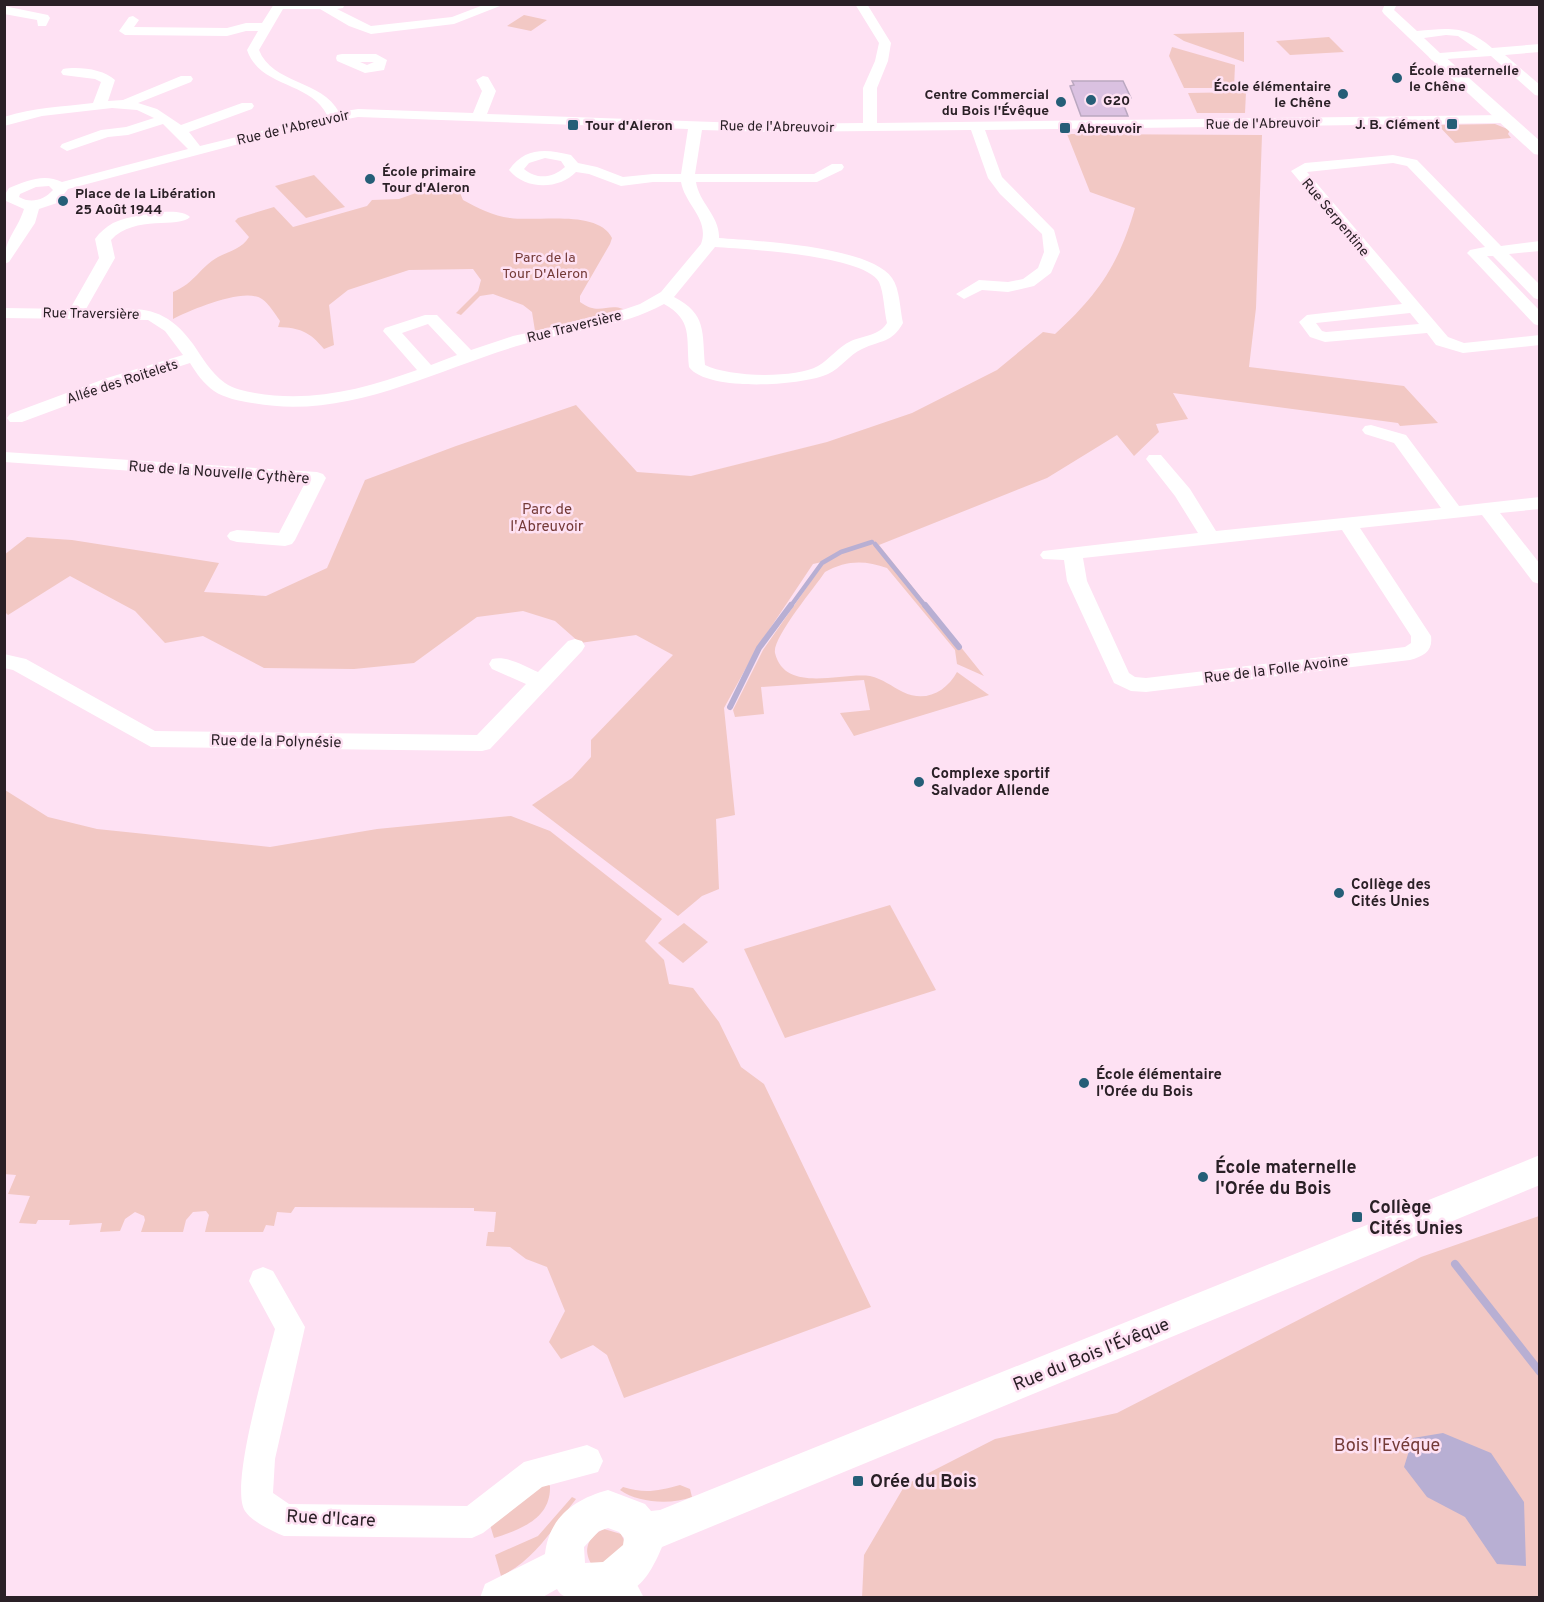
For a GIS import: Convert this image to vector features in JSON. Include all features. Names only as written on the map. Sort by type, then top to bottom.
[{"type":"street","points":[[334,116],[323,99],[261,66],[254,58],[253,50],[280,5],[342,4]]},
{"type":"street","points":[[348,19],[355,6],[349,4]]},
{"type":"street","points":[[324,6],[361,29],[454,20],[470,9],[499,4]]},
{"type":"street","points":[[861,4],[885,43],[882,64],[870,86],[868,99],[870,127]]},
{"type":"street","points":[[1391,4],[1388,11],[1539,150]]},
{"type":"street","points":[[4,10],[44,18],[42,23]]},
{"type":"street","points":[[133,20],[124,30],[227,32],[246,27],[267,27]]},
{"type":"street","points":[[345,48],[361,29]]},
{"type":"street","points":[[1414,35],[1456,32],[1470,35],[1539,92]]},
{"type":"street","points":[[1437,57],[1539,48]]},
{"type":"street","points":[[68,72],[98,75],[108,80],[99,106]]},
{"type":"street","points":[[125,105],[136,98],[186,79]]},
{"type":"street","points":[[479,116],[489,92],[483,80]]},
{"type":"street","points":[[4,122],[33,112],[125,105],[145,108],[165,119],[197,151]]},
{"type":"street","points":[[178,131],[247,106]]},
{"type":"street","name":"Rue de l'Abreuvoir","points":[[60,187],[334,116],[380,113],[771,128],[1504,119]]},
{"type":"street","points":[[67,147],[106,133],[128,131],[165,119]]},
{"type":"street","points":[[664,298],[683,308],[693,320],[697,367],[709,374],[727,378],[795,377],[813,374],[828,367],[845,351],[894,329],[895,323],[886,280],[867,266],[800,250],[710,242],[711,224],[692,192],[687,178],[697,125]]},
{"type":"street","points":[[964,294],[979,285],[1008,287],[1028,283],[1045,270],[1052,252],[1049,233],[1005,191],[995,178],[976,125]]},
{"type":"street","name":"Rue Serpentine","points":[[1539,295],[1412,163],[1393,159],[1299,169],[1298,174],[1442,341],[1463,348],[1539,340]]},
{"type":"street","points":[[573,167],[592,170],[621,182],[687,178],[778,180],[817,178],[837,167]]},
{"type":"street","points":[[42,182],[60,187],[61,190],[55,198],[33,205],[14,201],[11,195],[12,187],[42,182]]},
{"type":"street","points":[[4,259],[27,223],[33,205]]},
{"type":"street","points":[[76,313],[107,258],[103,239],[109,231],[120,225],[153,217],[183,217]]},
{"type":"street","name":"Rue Traversière","points":[[4,313],[138,313],[156,316],[166,322],[219,387],[244,396],[286,402],[342,398],[520,340],[589,326],[640,310],[664,298],[710,242]]},
{"type":"street","points":[[1539,246],[1475,253],[1539,321]]},
{"type":"street","points":[[1412,308],[1313,318],[1307,322],[1316,334],[1325,337],[1429,328]]},
{"type":"street","points":[[427,371],[391,331],[431,318],[467,356]]},
{"type":"street","name":"Allée des Roitelets","points":[[16,418],[45,397],[193,357]]},
{"type":"street","points":[[1371,430],[1400,439],[1454,512]]},
{"type":"street","name":"Rue de la Nouvelle Cythère","points":[[4,457],[317,478],[285,540],[237,536]]},
{"type":"street","points":[[1155,459],[1183,494],[1211,538]]},
{"type":"street","points":[[1050,555],[1539,503]]},
{"type":"street","points":[[1487,509],[1539,578]]},
{"type":"street","name":"Rue de la Folle Avoine","points":[[1073,553],[1077,581],[1121,678],[1131,684],[1146,685],[1410,653],[1422,646],[1421,636],[1348,524]]},
{"type":"street","name":"Rue de la Polynésie","points":[[4,661],[19,664],[151,739],[482,743],[575,646]]},
{"type":"street","points":[[499,664],[541,682]]},
{"type":"street","name":"Rue du Bois l'Évêque","points":[[641,1531],[660,1529],[754,1492],[1539,1170]]},
{"type":"street","name":"Rue d'Icare","points":[[263,1281],[290,1327],[259,1459],[257,1501],[284,1520],[472,1522],[535,1473],[587,1461]]},
{"type":"street","points":[[608,1509],[618,1511],[628,1515],[641,1531],[644,1543],[642,1563],[625,1593],[598,1594],[586,1591],[569,1575],[565,1564],[567,1541],[571,1530],[588,1515],[608,1509]]},
{"type":"street","points":[[500,1598],[565,1564]]},
{"type":"green space","points":[[524,15],[547,20],[531,31],[507,26]]},
{"type":"green space","points":[[1244,32],[1244,62],[1184,41],[1173,34]]},
{"type":"green space","points":[[1329,37],[1344,52],[1290,55],[1276,41]]},
{"type":"green space","points":[[1172,47],[1235,65],[1234,88],[1184,88],[1169,56]]},
{"type":"green space","points":[[1246,92],[1245,113],[1197,113],[1188,93]]},
{"type":"green space","points":[[1495,124],[1510,130],[1508,134],[1511,138],[1455,143],[1438,125]]},
{"type":"green space","name":"Parc de l'Abreuvoir","points":[[1067,134],[1262,135],[1256,308],[1249,367],[1404,386],[1438,423],[1400,426],[1398,423],[1173,393],[1188,419],[1156,424],[1159,432],[1134,456],[1117,435],[1047,478],[879,545],[984,676],[957,664],[955,650],[887,568],[871,564],[848,563],[825,572],[795,612],[776,646],[775,653],[781,666],[790,673],[815,678],[870,676],[911,695],[927,696],[941,690],[957,672],[989,695],[854,736],[840,713],[870,710],[864,680],[761,687],[764,714],[735,717],[733,710],[763,650],[823,564],[831,560],[813,564],[757,648],[724,708],[735,815],[716,819],[719,889],[702,896],[678,916],[532,805],[572,778],[591,757],[591,740],[673,655],[636,635],[580,643],[555,621],[523,611],[477,617],[414,663],[354,669],[264,668],[203,636],[165,643],[135,611],[70,576],[8,615],[5,612],[4,555],[27,537],[72,540],[219,563],[204,592],[266,596],[327,568],[365,480],[576,405],[637,472],[691,476],[827,442],[912,413],[997,370],[1043,332],[1055,334],[1095,292],[1114,262],[1135,208],[1090,192]]},
{"type":"green space","points":[[314,175],[345,207],[306,218],[275,186]]},
{"type":"green space","name":"Parc de la Tour D'Aleron","points":[[444,183],[456,183],[463,200],[498,215],[522,219],[581,220],[605,229],[612,238],[610,244],[580,296],[580,302],[598,309],[612,307],[623,309],[535,331],[532,312],[523,305],[493,294],[480,296],[461,315],[456,313],[478,291],[481,280],[473,269],[409,270],[348,290],[329,305],[334,345],[324,349],[314,338],[304,332],[278,327],[280,321],[269,306],[262,299],[254,296],[217,301],[173,319],[173,292],[187,284],[212,261],[239,247],[249,237],[235,221],[238,218],[274,207],[293,227],[367,206],[372,200],[399,199]]},
{"type":"green space","points":[[5,790],[48,817],[97,829],[270,847],[377,829],[511,816],[550,831],[662,919],[645,941],[664,960],[669,984],[693,988],[719,1022],[741,1067],[764,1084],[871,1307],[624,1398],[607,1355],[593,1345],[561,1359],[549,1342],[565,1311],[547,1267],[526,1259],[510,1247],[486,1246],[488,1232],[494,1232],[496,1212],[474,1211],[474,1208],[295,1207],[291,1213],[277,1212],[274,1226],[266,1225],[263,1232],[205,1232],[209,1215],[206,1211],[193,1212],[186,1220],[183,1232],[141,1232],[144,1216],[135,1212],[125,1219],[120,1231],[100,1232],[102,1223],[69,1225],[70,1220],[38,1220],[36,1224],[19,1223],[30,1196],[8,1194],[16,1175],[4,1174]]},
{"type":"green space","points":[[890,905],[936,990],[785,1038],[744,949]]},
{"type":"green space","points":[[684,923],[708,942],[683,963],[658,943]]},
{"type":"green space","name":"Bois l'Evéque","points":[[1539,1216],[1539,1597],[862,1598],[864,1555],[905,1485],[995,1439],[1117,1413],[1421,1257]]},
{"type":"green space","points":[[545,1480],[550,1486],[549,1497],[540,1515],[514,1531],[494,1538],[490,1525]]},
{"type":"green space","points":[[680,1485],[690,1489],[692,1497],[665,1502],[636,1498],[620,1490],[623,1487],[652,1491]]},
{"type":"green space","points":[[572,1497],[576,1499],[543,1542],[524,1561],[501,1576],[495,1555],[538,1536]]},
{"type":"green space","points":[[604,1529],[621,1534],[625,1542],[623,1560],[592,1565],[587,1554],[588,1544],[594,1535]]},
{"type":"shaded area","points":[[1443,1433],[1491,1453],[1524,1502],[1526,1566],[1497,1564],[1465,1517],[1427,1497],[1404,1467],[1413,1438]]},
{"type":"building","name":"G20","points":[[1072,81],[1123,81],[1131,98],[1121,98],[1128,116],[1081,116],[1070,86],[1074,85]]},
{"type":"waterway","points":[[790,607],[822,563],[841,552],[872,542]]},
{"type":"waterway","points":[[875,544],[926,607]]},
{"type":"waterway","points":[[730,707],[759,648],[791,605]]},
{"type":"waterway","points":[[925,605],[959,647]]},
{"type":"waterway","points":[[1455,1264],[1540,1372]]},
{"type":"place","name":"École maternelle le Chêne","points":[[1397,78]]},
{"type":"place","name":"École élémentaire le Chêne","points":[[1343,94]]},
{"type":"place","name":"G20","points":[[1091,100]]},
{"type":"place","name":"Centre Commercial du Bois l'Évêque","points":[[1061,102]]},
{"type":"place","name":"J. B. Clément","points":[[1452,124]]},
{"type":"place","name":"Tour d'Aleron","points":[[573,125]]},
{"type":"place","name":"Abreuvoir","points":[[1065,128]]},
{"type":"place","name":"École primaire Tour d'Aleron","points":[[370,179]]},
{"type":"place","name":"Place de la Libération 25 Août 1944","points":[[63,201]]},
{"type":"place","name":"Complexe sportif Salvador Allende","points":[[919,782]]},
{"type":"place","name":"Collège des Cités Unies","points":[[1339,893]]},
{"type":"place","name":"École élémentaire l'Orée du Bois","points":[[1084,1083]]},
{"type":"place","name":"École maternelle l'Orée du Bois","points":[[1203,1177]]},
{"type":"place","name":"Collège Cités Unies","points":[[1357,1217]]},
{"type":"place","name":"Orée du Bois","points":[[858,1481]]}]
